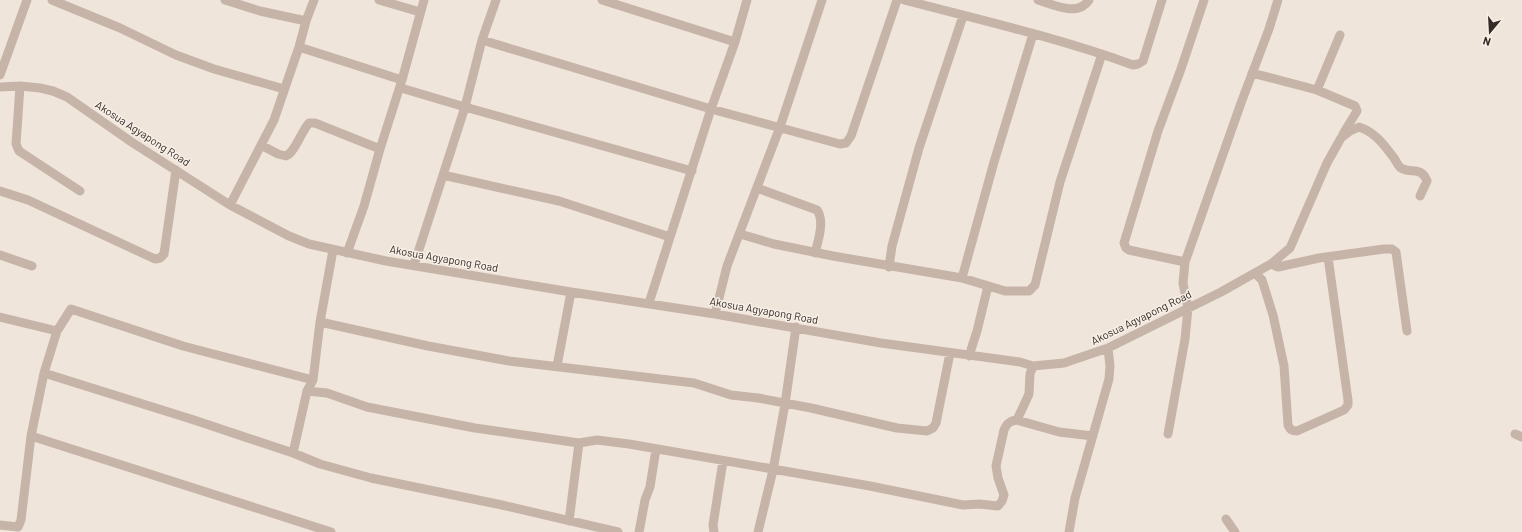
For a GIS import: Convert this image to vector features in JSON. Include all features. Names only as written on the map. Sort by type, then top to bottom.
[{"type":"street","points":[[0,75],[27,0]]},
{"type":"street","points":[[52,0],[120,28],[176,55],[214,69],[284,88]]},
{"type":"street","points":[[225,0],[260,11],[306,21]]},
{"type":"street","points":[[230,205],[274,120],[314,0]]},
{"type":"street","points":[[379,0],[420,12]]},
{"type":"street","points":[[347,253],[364,206],[380,149],[401,84],[424,0]]},
{"type":"street","points":[[414,265],[465,107],[482,40],[496,0]]},
{"type":"street","points":[[602,0],[735,42]]},
{"type":"street","points":[[649,303],[711,108],[735,42],[747,0]]},
{"type":"street","points":[[715,314],[727,266],[780,127],[822,0]]},
{"type":"street","points":[[482,40],[711,108],[840,144],[846,143],[851,136],[897,0]]},
{"type":"street","points":[[904,0],[937,4],[963,16],[994,22],[1102,54],[1133,65],[1143,61],[1162,0]]},
{"type":"street","points":[[1038,0],[1064,8],[1080,8],[1086,5],[1089,0]]},
{"type":"street","points":[[1185,262],[1129,250],[1126,248],[1124,243],[1158,131],[1204,0]]},
{"type":"street","points":[[1168,434],[1185,339],[1188,308],[1183,283],[1185,262],[1269,29],[1278,0]]},
{"type":"street","points":[[889,267],[892,246],[919,148],[963,16]]},
{"type":"street","points":[[962,278],[994,162],[1033,34]]},
{"type":"street","points":[[1317,90],[1340,35]]},
{"type":"street","points":[[299,47],[465,107],[692,171]]},
{"type":"street","points":[[740,234],[815,253],[889,267],[962,278],[1005,291],[1028,292],[1035,285],[1060,182],[1102,54]]},
{"type":"street","points":[[1252,73],[1317,90],[1354,106],[1357,111],[1341,138]]},
{"type":"street","points":[[20,86],[16,144],[19,151],[80,191]]},
{"type":"street","name":"Akosua Agyapong Road","points":[[0,87],[20,86],[53,91],[67,97],[133,143],[230,205],[289,236],[310,244],[347,253],[571,292],[796,327],[881,343],[1020,362],[1033,366],[1064,363],[1108,348],[1221,292],[1271,264],[1290,248],[1327,163],[1341,138],[1350,131],[1359,127],[1368,130],[1377,137],[1400,167],[1420,172],[1425,175],[1427,182],[1420,196]]},
{"type":"street","points":[[261,145],[278,154],[286,156],[290,154],[303,130],[309,123],[315,123],[380,149]]},
{"type":"street","points":[[0,191],[28,200],[155,259],[160,258],[164,254],[176,170]]},
{"type":"street","points":[[443,175],[559,201],[670,237]]},
{"type":"street","points":[[757,188],[817,210],[820,214],[820,224],[819,237],[815,253]]},
{"type":"street","points":[[1271,264],[1278,267],[1305,260],[1392,249],[1396,252],[1407,331]]},
{"type":"street","points":[[293,453],[307,391],[313,380],[320,322],[333,250]]},
{"type":"street","points":[[0,255],[32,266]]},
{"type":"street","points":[[1255,273],[1262,280],[1273,314],[1284,366],[1288,425],[1292,431],[1297,431],[1344,410],[1348,406],[1328,257]]},
{"type":"street","points":[[969,356],[976,336],[988,286]]},
{"type":"street","points":[[557,366],[571,292]]},
{"type":"street","points":[[0,525],[18,527],[21,520],[31,436],[44,373],[57,331],[71,309],[183,346],[313,380]]},
{"type":"street","points":[[0,317],[57,331]]},
{"type":"street","points":[[320,322],[462,353],[533,365],[557,366],[694,383],[731,395],[758,398],[811,408],[897,428],[927,431],[933,428],[936,423],[950,353]]},
{"type":"street","points":[[758,532],[773,470],[785,404],[796,327]]},
{"type":"street","points":[[1069,532],[1075,498],[1109,379],[1110,366],[1108,348]]},
{"type":"street","points":[[1017,420],[1029,394],[1030,374],[1033,366]]},
{"type":"street","points":[[44,373],[99,389],[293,453],[320,464],[371,478],[502,505],[618,532]]},
{"type":"street","points":[[307,391],[327,393],[367,407],[475,428],[579,443],[603,441],[656,449],[870,486],[962,505],[979,504],[998,506],[1002,502],[1004,495],[998,478],[996,466],[1006,424],[1017,420],[1059,432],[1093,436]]},
{"type":"street","points":[[31,436],[331,532]]},
{"type":"street","points":[[569,521],[579,443]]},
{"type":"street","points":[[639,532],[645,500],[650,487],[656,449]]},
{"type":"street","points":[[714,532],[713,524],[723,461]]},
{"type":"street","points":[[1226,518],[1235,532]]}]
